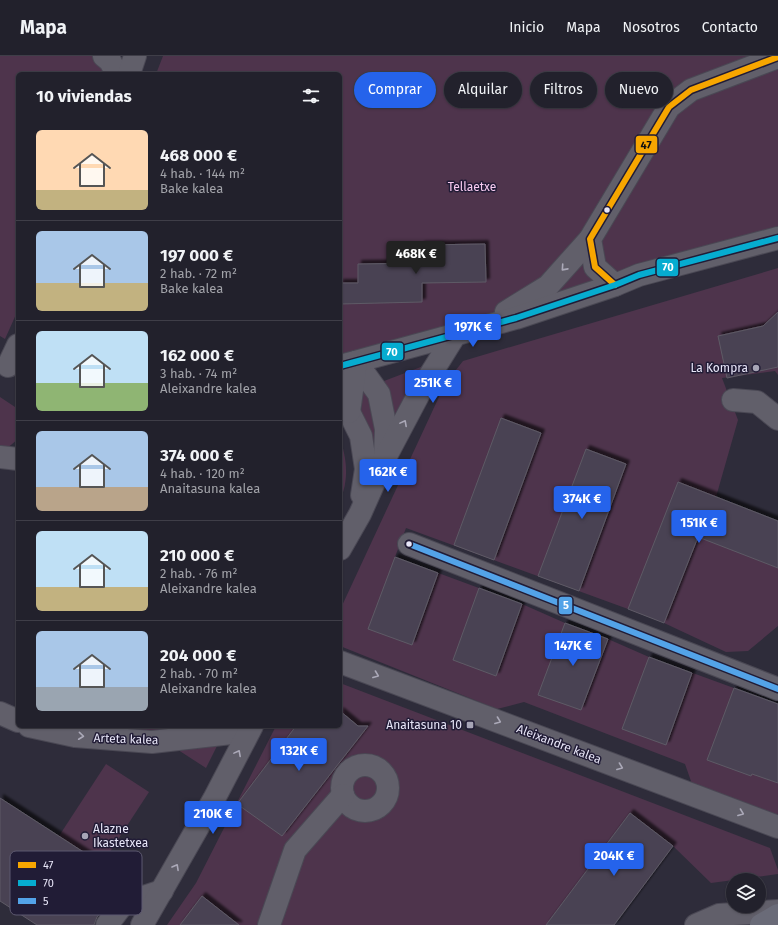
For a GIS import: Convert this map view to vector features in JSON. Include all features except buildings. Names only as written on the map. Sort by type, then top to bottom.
[{"type":"main road","points":[[761,925],[778,914]]},
{"type":"street","points":[[104,56],[110,61],[116,72]]},
{"type":"street","points":[[130,72],[135,56]]},
{"type":"street","points":[[482,328],[548,286],[590,239],[669,107],[691,90],[778,57]]},
{"type":"street","points":[[348,364],[482,328],[614,285],[639,275],[778,238]]},
{"type":"street","points":[[590,239],[595,267],[614,285]]},
{"type":"street","points":[[342,546],[360,514],[385,458],[422,388],[455,335]]},
{"type":"street","points":[[9,366],[16,350]]},
{"type":"street","points":[[348,364],[344,408],[361,436],[366,469],[360,514]]},
{"type":"street","points":[[348,364],[379,394],[386,429],[385,458]]},
{"type":"street","points":[[733,400],[757,402],[778,419]]},
{"type":"street","points":[[0,457],[16,459]]},
{"type":"street","points":[[409,544],[778,689]]},
{"type":"street","name":"Aleixandre kalea","points":[[342,663],[778,827]]},
{"type":"street","points":[[0,713],[16,720]]},
{"type":"street","name":"Arteta kalea","points":[[38,728],[75,736],[114,732],[152,742],[250,728]]},
{"type":"street","points":[[142,925],[214,799],[250,728]]},
{"type":"street","points":[[269,925],[295,850],[343,795]]},
{"type":"street","points":[[142,898],[162,891]]},
{"type":"street","points":[[696,925],[719,915],[778,911]]},
{"type":"street","points":[[107,925],[115,915]]},
{"type":"green space","points":[[0,56],[116,56],[111,72],[16,72],[16,314],[5,339],[0,336]]},
{"type":"green space","name":"Tellaetxe","points":[[163,56],[778,56],[778,236],[342,365],[342,72],[157,72]]},
{"type":"green space","points":[[778,268],[778,375],[775,371],[722,378],[738,420],[716,497],[778,554],[778,626],[748,651],[726,652],[664,623],[628,609],[406,528],[395,557],[522,604],[649,657],[778,704],[778,818],[692,784],[685,764],[524,702],[497,709],[342,647],[342,606],[445,384],[463,361]]},
{"type":"green space","points":[[426,365],[395,424],[391,403],[384,381]]},
{"type":"green space","points":[[363,389],[371,400],[375,424],[377,453],[361,412]]},
{"type":"green space","points":[[0,397],[16,408],[16,441],[5,450],[0,449]]},
{"type":"green space","points":[[342,446],[346,470],[342,495]]},
{"type":"green space","points":[[342,684],[770,848],[778,870],[778,874],[766,876],[766,873],[726,873],[726,881],[711,883],[673,846],[630,813],[549,921],[554,925],[167,925],[196,883],[275,728],[342,728]]},
{"type":"green space","points":[[132,728],[182,728],[161,731],[131,730]]},
{"type":"green space","points":[[220,740],[206,768],[172,746]]},
{"type":"green space","points":[[106,764],[149,792],[110,851],[82,851],[59,836]]},
{"type":"transit line","name":"47","points":[[615,285],[595,267],[590,239],[669,107],[691,90],[778,57]]},
{"type":"transit line","name":"70","points":[[342,365],[516,318],[615,285],[639,275],[778,238]]},
{"type":"transit line","name":"5","points":[[409,544],[778,689]]},
{"type":"place","name":"La Kompra","points":[[756,368]]},
{"type":"place","name":"Anaitasuna 10","points":[[470,725]]},
{"type":"place","name":"Alazne Ikastetxea","points":[[85,836]]}]
